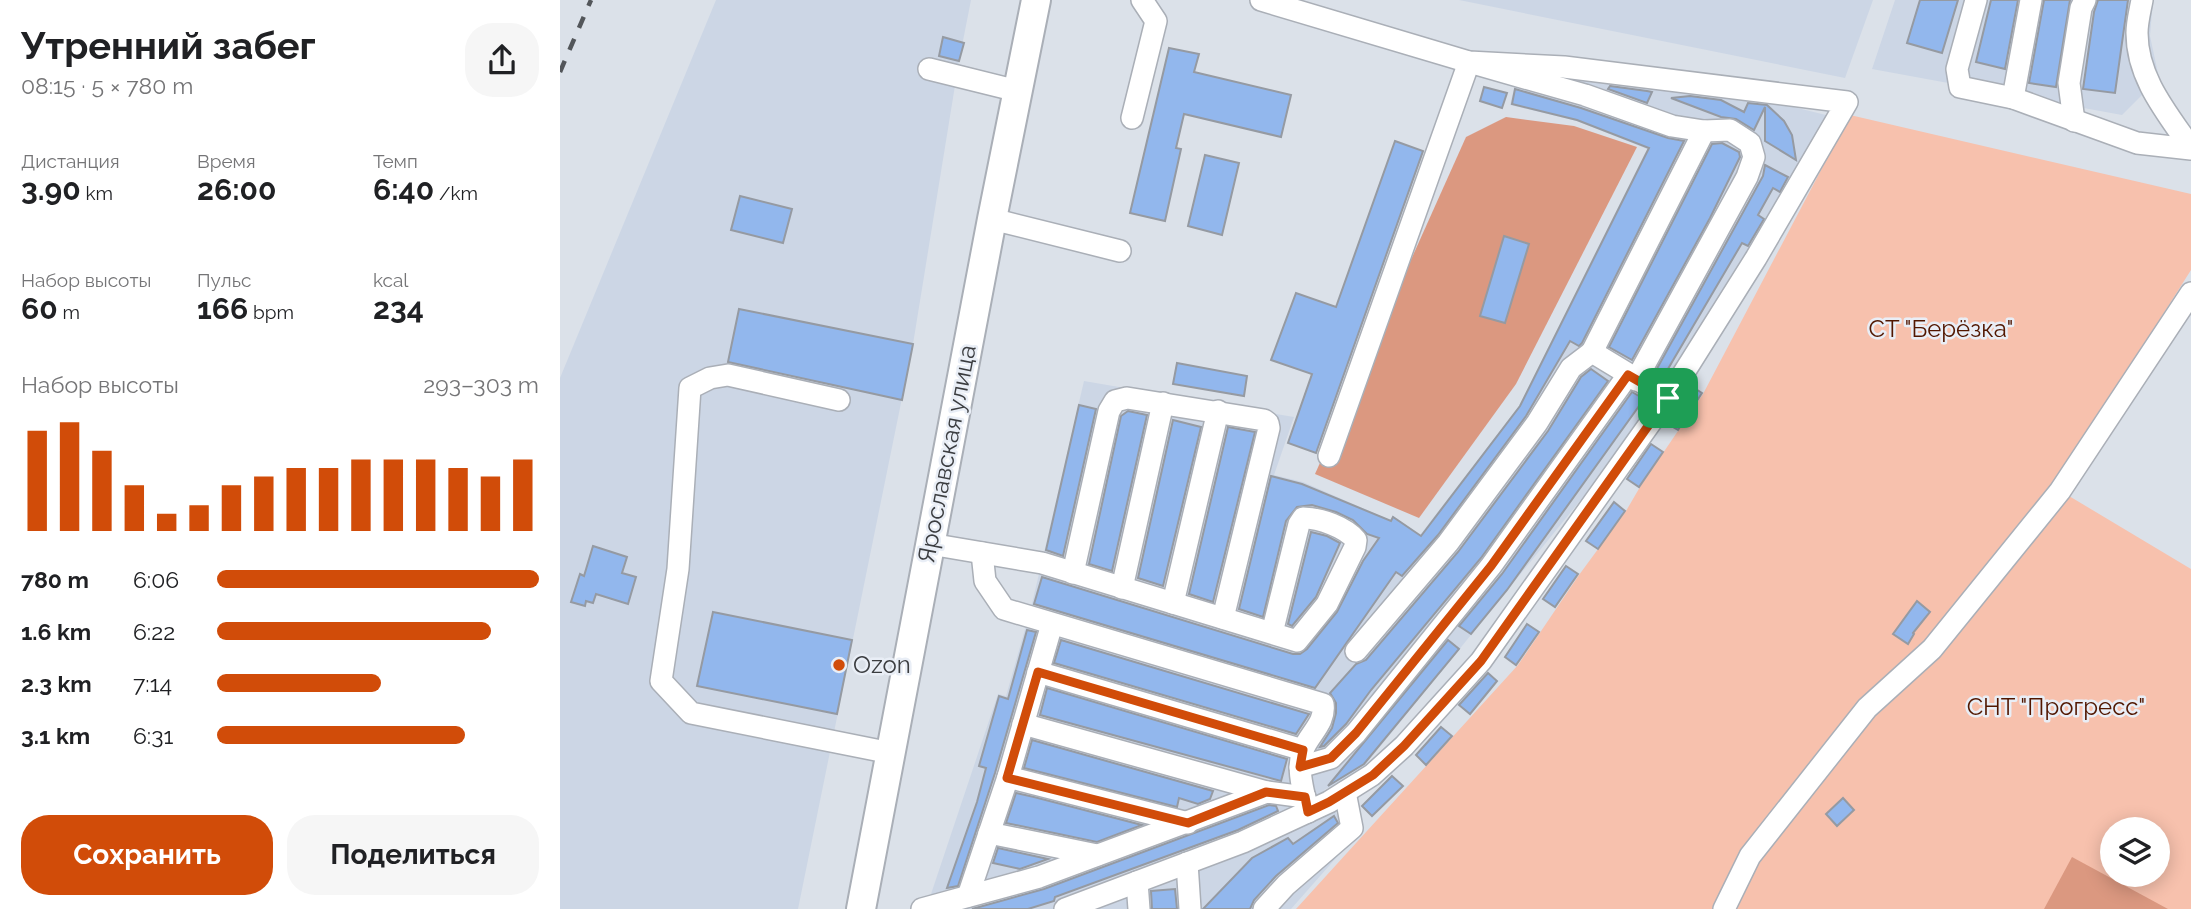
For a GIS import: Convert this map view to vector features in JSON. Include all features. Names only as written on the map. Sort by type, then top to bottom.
[{"type":"main road","name":"Ярославская улица","points":[[861,909],[992,219],[1037,0]]},
{"type":"lane","points":[[1132,118],[1156,22],[1142,0]]},
{"type":"lane","points":[[1038,672],[1302,759],[1331,758],[1356,733],[1491,566],[1632,377],[1747,177],[1754,157],[1750,143],[1730,130],[1704,131],[1672,126],[1585,95],[1261,0]]},
{"type":"lane","points":[[1976,0],[1957,69],[1960,87],[2013,98],[2137,143],[2191,148]]},
{"type":"lane","points":[[2013,98],[2031,0]]},
{"type":"lane","points":[[2074,121],[2069,83],[2081,8],[2085,0]]},
{"type":"lane","points":[[2142,0],[2137,34],[2142,69],[2191,148]]},
{"type":"lane","points":[[1065,909],[1243,842],[1307,805],[1345,792],[1373,775],[1404,746],[1481,661],[1668,398],[1756,258],[1847,103],[1564,67],[1469,62]]},
{"type":"lane","points":[[1329,456],[1469,62]]},
{"type":"lane","points":[[929,69],[1018,91]]},
{"type":"lane","points":[[1356,651],[1448,543],[1537,423],[1572,368],[1592,352],[1704,131]]},
{"type":"lane","points":[[992,219],[1120,251]]},
{"type":"lane","points":[[1724,909],[1750,856],[1867,708],[1933,649],[2060,491],[2191,293]]},
{"type":"lane","points":[[1592,352],[1668,398]]},
{"type":"lane","points":[[839,400],[729,375],[710,378],[690,388],[678,569],[660,681],[691,713],[891,753]]},
{"type":"lane","points":[[1073,573],[1109,411],[1115,401],[1127,398],[1264,420],[1269,428],[1223,618]]},
{"type":"lane","points":[[1122,587],[1163,403]]},
{"type":"lane","points":[[1173,603],[1218,411]]},
{"type":"lane","points":[[930,544],[1042,563],[1073,573],[1122,587],[1272,633],[1297,640],[1327,604],[1355,547],[1356,540],[1349,532],[1311,518],[1303,518],[1298,524],[1272,633]]},
{"type":"lane","points":[[982,553],[985,581],[1004,609],[1323,704],[1325,711],[1322,720],[1302,759],[1307,805]]},
{"type":"lane","points":[[968,896],[1007,778],[1052,624]]},
{"type":"lane","points":[[1023,724],[1307,805]]},
{"type":"lane","points":[[1007,778],[1188,823]]},
{"type":"lane","points":[[922,909],[1039,877],[1266,792]]},
{"type":"lane","points":[[1264,909],[1286,885],[1352,828],[1345,792]]},
{"type":"lane","points":[[989,833],[1097,855]]},
{"type":"lane","points":[[1187,863],[1190,909]]},
{"type":"lane","points":[[1137,882],[1139,909]]},
{"type":"shaded area","points":[[716,0],[971,0],[913,344],[798,909],[560,909],[560,378]]},
{"type":"shaded area","points":[[1459,0],[1873,0],[1845,78]]},
{"type":"shaded area","points":[[1895,0],[2153,0],[2150,36],[2159,78],[2122,115],[1872,69]]},
{"type":"shaded area","points":[[1613,76],[1753,97],[1830,116],[1666,395],[1362,769],[1324,790],[1351,841],[1291,909],[926,909],[998,694],[1006,696],[1031,608],[1084,381],[1294,417],[1274,475],[1303,482],[1390,520],[1393,516],[1420,535],[1519,406],[1647,149],[1577,121],[1510,105],[1515,84]]},
{"type":"shaded area","points":[[1506,117],[1574,126],[1637,147],[1516,384],[1419,518],[1315,474],[1466,137]]},
{"type":"shaded area","points":[[2072,857],[2100,872],[2100,887],[2127,887],[2168,909],[2044,909]]},
{"type":"green space","name":"СТ \"Берёзка\"","points":[[1850,115],[2191,194],[2191,270],[2054,487],[2191,569],[2191,909],[1296,909],[1518,665],[1703,394]]},
{"type":"building","points":[[1920,0],[1958,0],[1942,53],[1907,43]]},
{"type":"building","points":[[1991,0],[2018,0],[2005,69],[1976,62]]},
{"type":"building","points":[[2044,0],[2070,0],[2056,87],[2029,83]]},
{"type":"building","points":[[2098,0],[2128,0],[2115,93],[2083,89]]},
{"type":"building","points":[[943,37],[964,43],[959,61],[939,56]]},
{"type":"building","points":[[1169,48],[1199,54],[1194,72],[1291,95],[1281,137],[1184,114],[1176,148],[1181,149],[1165,221],[1130,213]]},
{"type":"building","points":[[1610,86],[1652,92],[1647,103],[1608,89]]},
{"type":"building","points":[[1484,87],[1507,93],[1502,108],[1480,101]]},
{"type":"building","points":[[1515,89],[1684,141],[1582,343],[1579,346],[1570,341],[1526,416],[1438,535],[1402,576],[1396,572],[1315,688],[1034,604],[1042,577],[1300,654],[1337,612],[1363,561],[1379,538],[1367,534],[1353,520],[1336,512],[1312,505],[1297,507],[1286,521],[1263,617],[1239,609],[1271,476],[1302,484],[1391,521],[1393,517],[1421,536],[1520,406],[1649,148],[1577,120],[1512,104]]},
{"type":"building","points":[[1690,96],[1721,100],[1744,112],[1748,103],[1767,105],[1784,121],[1792,135],[1796,160],[1765,141],[1765,107],[1754,130],[1736,119],[1721,117],[1671,98]]},
{"type":"building","points":[[1395,141],[1423,151],[1316,453],[1288,443],[1312,374],[1271,360],[1296,293],[1336,307]]},
{"type":"building","points":[[1722,143],[1739,152],[1740,157],[1710,218],[1632,360],[1609,347],[1712,144]]},
{"type":"building","points":[[1205,155],[1239,163],[1222,235],[1188,226]]},
{"type":"building","points":[[1765,165],[1788,177],[1780,192],[1773,188],[1758,215],[1764,219],[1748,246],[1742,243],[1662,379],[1654,374],[1763,176]]},
{"type":"building","points":[[740,196],[792,209],[783,243],[731,230]]},
{"type":"building","points":[[1504,236],[1529,244],[1505,323],[1480,316]]},
{"type":"building","points":[[739,309],[913,344],[902,400],[728,362]]},
{"type":"building","points":[[1177,363],[1247,376],[1244,396],[1173,384]]},
{"type":"building","points":[[1591,369],[1608,381],[1481,558],[1346,724],[1320,747],[1332,728],[1336,713],[1336,703],[1330,693],[1356,664],[1366,660],[1458,552],[1548,431],[1581,377]]},
{"type":"building","points":[[1691,386],[1702,393],[1678,430],[1666,423]]},
{"type":"building","points":[[1632,392],[1644,399],[1507,590],[1471,634],[1459,626],[1502,574]]},
{"type":"building","points":[[1079,405],[1096,409],[1063,556],[1046,550]]},
{"type":"building","points":[[1128,411],[1147,415],[1112,571],[1089,564],[1121,416]]},
{"type":"building","points":[[1173,420],[1201,427],[1163,586],[1138,578]]},
{"type":"building","points":[[1228,427],[1255,432],[1213,602],[1189,594]]},
{"type":"building","points":[[1651,444],[1663,452],[1639,487],[1627,479]]},
{"type":"building","points":[[1614,502],[1625,511],[1598,549],[1586,541]]},
{"type":"building","points":[[1311,532],[1340,543],[1316,597],[1292,626],[1288,624]]},
{"type":"building","points":[[593,546],[627,557],[622,573],[636,577],[628,604],[596,594],[593,603],[586,601],[585,606],[571,602],[580,574],[584,576]]},
{"type":"building","points":[[1566,566],[1578,574],[1555,607],[1543,599]]},
{"type":"building","points":[[1917,601],[1930,612],[1913,633],[1908,644],[1893,634]]},
{"type":"building","points":[[713,612],[852,640],[837,714],[697,686]]},
{"type":"building","points":[[1527,624],[1539,632],[1516,665],[1505,657]]},
{"type":"building","points":[[1027,630],[1036,632],[995,773],[958,886],[947,888],[977,802],[986,768],[979,766],[999,696],[1008,699]]},
{"type":"building","points":[[1061,640],[1309,714],[1296,734],[1054,663]]},
{"type":"building","points":[[1448,640],[1459,649],[1364,764],[1328,786]]},
{"type":"building","points":[[1488,673],[1497,681],[1470,714],[1459,705]]},
{"type":"building","points":[[1047,688],[1287,759],[1281,781],[1040,715]]},
{"type":"building","points":[[1441,727],[1452,736],[1426,765],[1416,755]]},
{"type":"building","points":[[1032,740],[1213,791],[1210,799],[1198,804],[1179,798],[1177,807],[1024,768]]},
{"type":"building","points":[[1392,776],[1403,786],[1372,816],[1362,806]]},
{"type":"building","points":[[1016,793],[1142,825],[1097,842],[1006,823]]},
{"type":"building","points":[[1843,798],[1854,810],[1837,826],[1826,814]]},
{"type":"building","points":[[1269,805],[1276,806],[1278,811],[1238,830],[1055,897],[1054,901],[1028,909],[972,909],[1044,889]]},
{"type":"building","points":[[1334,816],[1338,823],[1276,876],[1254,900],[1250,909],[1203,909],[1252,858],[1288,838],[1293,844]]},
{"type":"building","points":[[998,848],[1048,859],[1020,869],[993,863]]},
{"type":"building","points":[[1175,889],[1177,909],[1152,909],[1151,891]]},
{"type":"railway","points":[[560,72],[591,0]]},
{"type":"place","name":"Ozon","points":[[839,665]]},
{"type":"route","points":[[1628,375],[1668,398],[1481,661],[1404,746],[1373,775],[1329,802],[1308,812],[1305,797],[1266,792],[1188,823],[1007,778],[1038,672],[1303,750],[1300,767],[1331,758],[1356,733],[1491,566],[1628,375]]},
{"type":"park label","name":"СНТ \"Прогресс\"","points":[[2056,707]]}]
